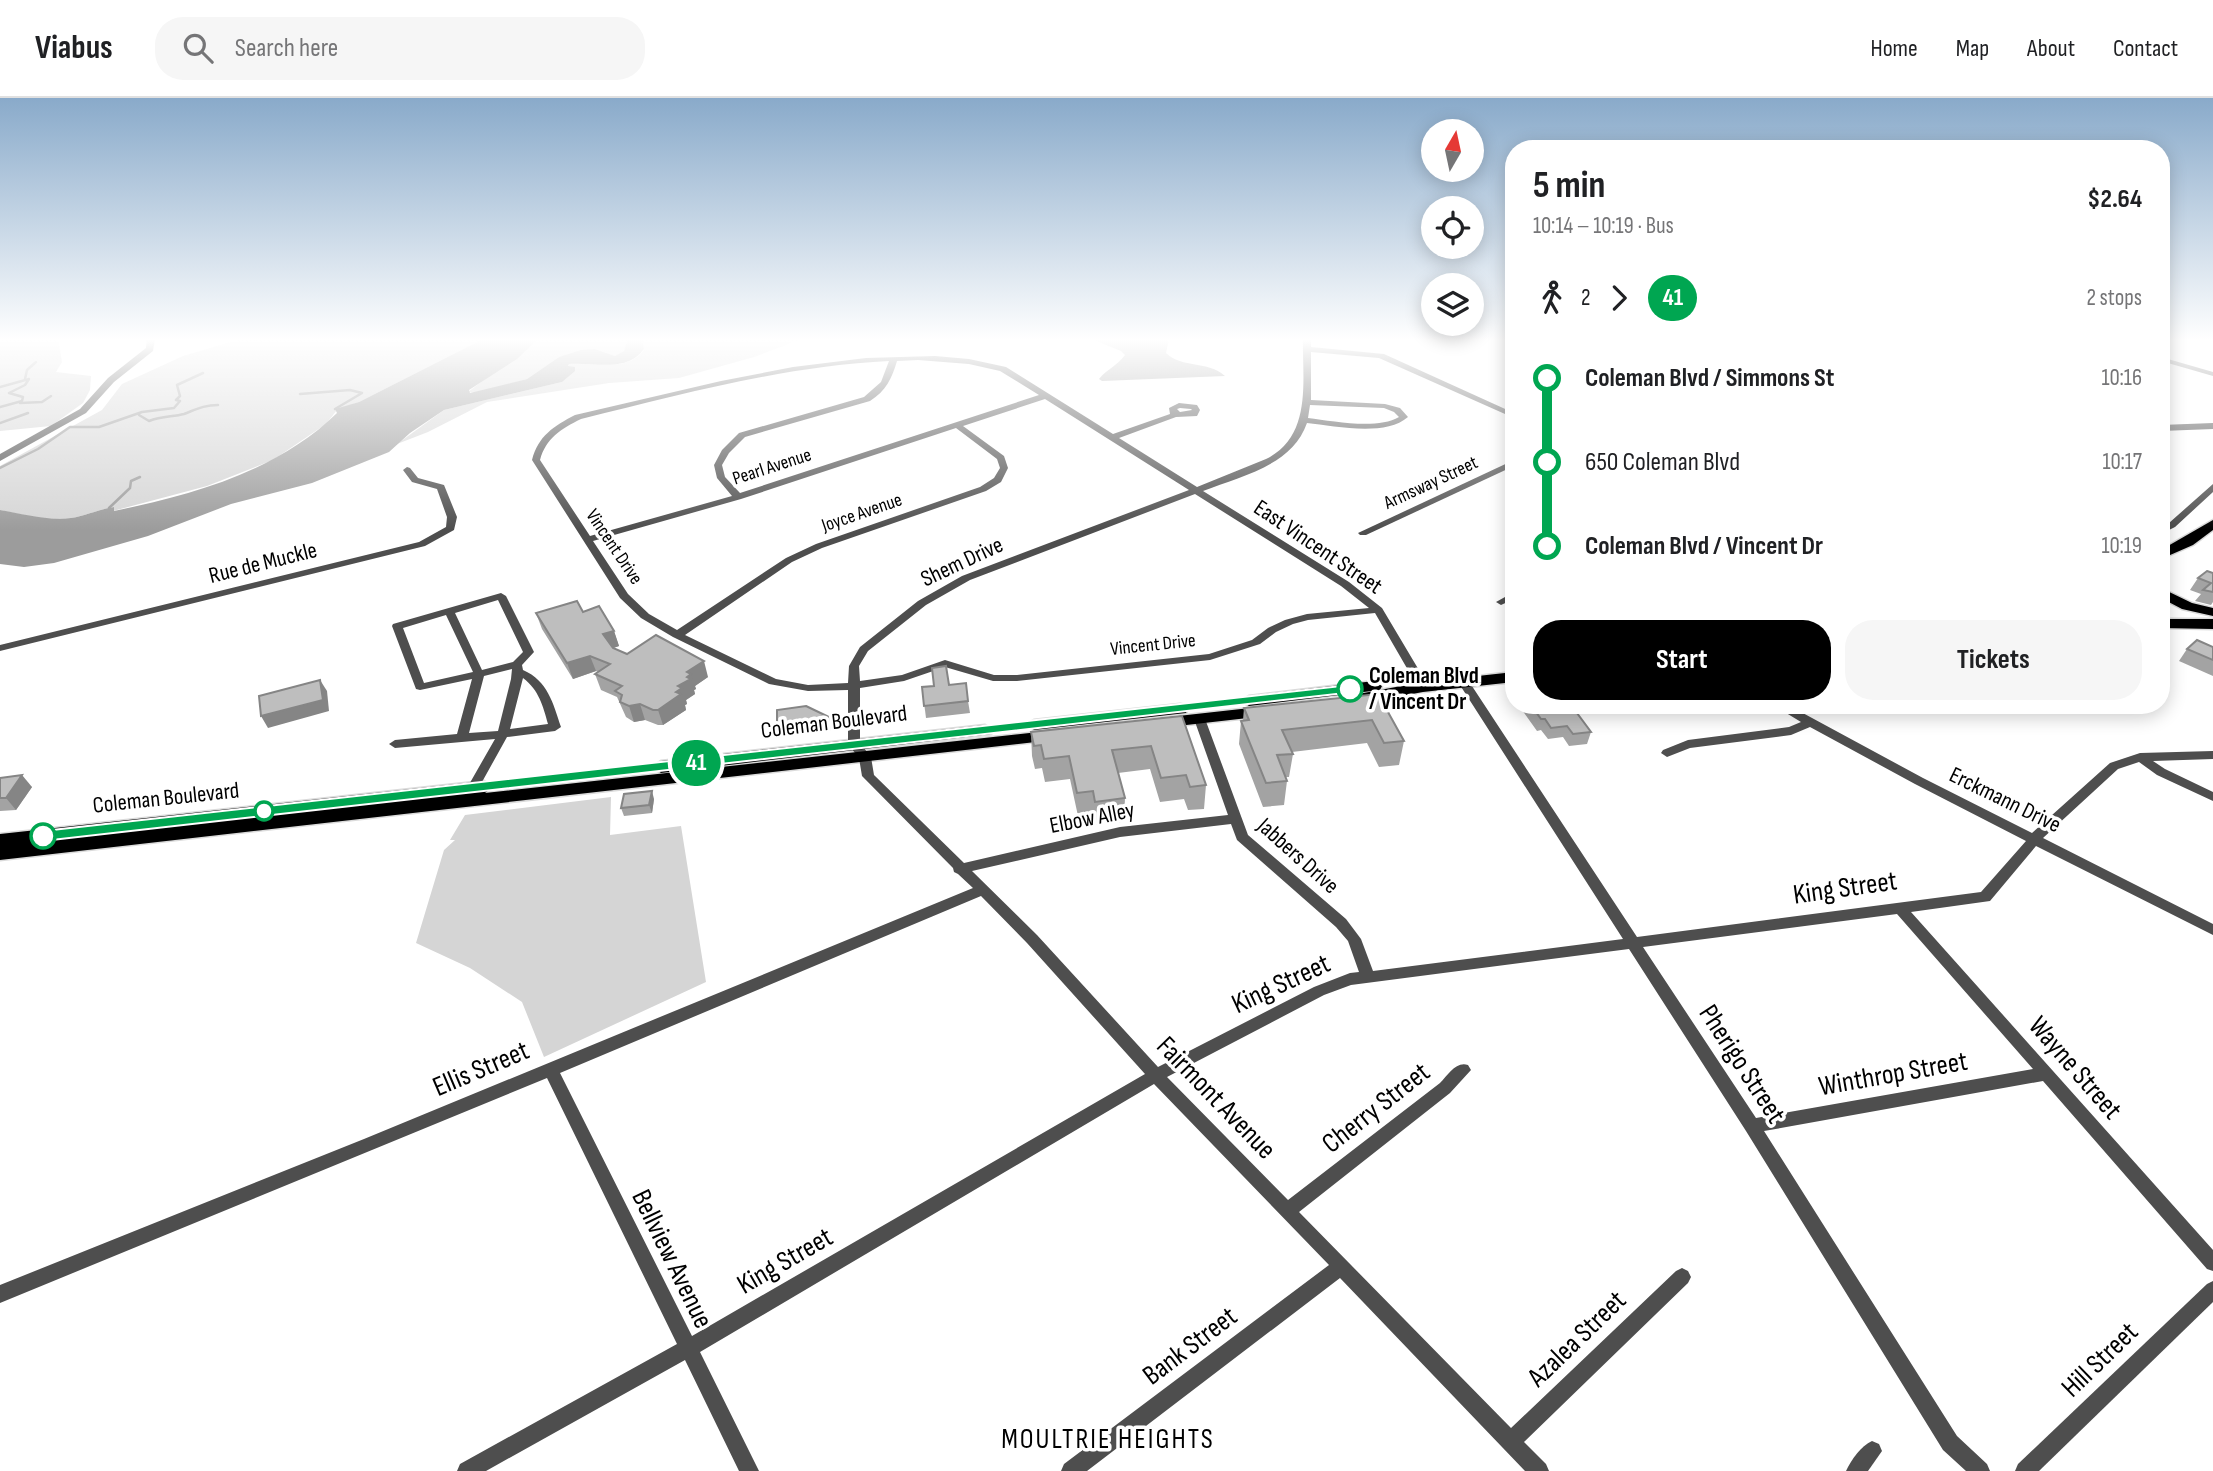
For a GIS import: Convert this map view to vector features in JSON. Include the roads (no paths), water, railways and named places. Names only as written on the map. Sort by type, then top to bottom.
[{"type":"main road","points":[[2170,551],[2188,542],[2213,524]]},
{"type":"main road","points":[[2170,597],[2187,606],[2213,612]]},
{"type":"main road","points":[[2170,623],[2213,624]]},
{"type":"main road","name":"Coleman Boulevard","points":[[0,841],[473,788],[1200,719],[1505,678]]},
{"type":"main road","name":"Coleman Boulevard","points":[[0,853],[698,775],[980,735],[1018,727],[1392,684],[1423,687]]},
{"type":"main road","points":[[321,817],[376,806],[457,797],[473,788]]},
{"type":"street","points":[[0,458],[83,411],[91,402]]},
{"type":"street","name":"Vincent Drive","points":[[643,402],[579,417],[554,429],[539,444],[536,460],[624,596],[645,615],[677,635],[773,682],[808,688],[853,686],[904,678],[945,663],[993,678],[1017,678],[1210,657],[1256,642],[1289,622],[1307,617],[1378,610]]},
{"type":"street","points":[[738,497],[721,478],[718,465],[724,452],[742,435],[856,402]]},
{"type":"street","name":"Pearl Avenue","points":[[588,540],[738,497],[1029,402]]},
{"type":"street","name":"Vincent Drive","points":[[1054,402],[1197,490]]},
{"type":"street","points":[[1305,402],[1305,420],[1383,425],[1398,423],[1404,417],[1398,410],[1385,406],[1306,402]]},
{"type":"street","points":[[1483,402],[1505,412]]},
{"type":"street","points":[[1114,437],[1177,414]]},
{"type":"street","name":"Shem Drive","points":[[859,751],[853,686],[854,666],[863,649],[922,603],[966,579],[1278,456],[1300,436],[1305,420]]},
{"type":"street","name":"Joyce Avenue","points":[[677,635],[789,560],[819,546],[983,489],[998,480],[1004,468],[1000,458],[957,425]]},
{"type":"street","points":[[2170,428],[2213,426]]},
{"type":"street","name":"Armsway Street","points":[[1363,533],[1505,467]]},
{"type":"street","name":"Rue de Muckle","points":[[0,648],[422,544],[438,537],[451,527],[452,517],[441,487],[415,480],[407,470]]},
{"type":"street","points":[[2170,526],[2213,488]]},
{"type":"street","name":"East Vincent Street","points":[[1197,490],[1345,584],[1378,610],[1423,687]]},
{"type":"street","points":[[395,744],[503,734],[555,727],[541,686],[517,668],[420,687],[397,626],[501,596],[529,652],[517,668],[503,734],[473,788]]},
{"type":"street","points":[[1501,602],[1505,600]]},
{"type":"street","points":[[449,611],[479,674],[462,738]]},
{"type":"street","name":"Pherigo Street","points":[[1464,682],[1752,1126],[1951,1443],[1980,1471]]},
{"type":"street","name":"Erckmann Drive","points":[[1795,714],[1919,781],[2213,930]]},
{"type":"street","name":"Jabbers Drive","points":[[1200,719],[1238,831],[1251,848],[1341,923],[1354,939],[1368,977]]},
{"type":"street","points":[[1667,753],[1688,744],[1791,731],[1804,726],[1808,721]]},
{"type":"street","name":"Fairmont Avenue","points":[[859,751],[868,776],[1049,958],[1156,1075],[1539,1471]]},
{"type":"street","name":"King Street","points":[[467,1471],[687,1349],[1156,1075],[1319,991],[1350,979],[1985,897],[2035,838],[2114,766],[2140,757],[2213,755]]},
{"type":"street","points":[[2140,757],[2161,772],[2213,797]]},
{"type":"street","name":"Elbow Alley","points":[[959,869],[1120,832],[1234,819]]},
{"type":"street","name":"Ellis Street","points":[[0,1294],[344,1157],[550,1068],[982,890]]},
{"type":"street","name":"Wayne Street","points":[[1899,907],[2213,1263]]},
{"type":"street","name":"Bellview Avenue","points":[[550,1068],[749,1471]]},
{"type":"street","name":"Cherry Street","points":[[1287,1211],[1446,1088],[1463,1070]]},
{"type":"street","name":"Winthrop Street","points":[[1752,1126],[2044,1074]]},
{"type":"street","name":"Bank Street","points":[[1071,1471],[1342,1266]]},
{"type":"street","name":"Azalea Street","points":[[1510,1442],[1682,1277]]},
{"type":"street","name":"Hill Street","points":[[2025,1471],[2213,1290]]},
{"type":"street","points":[[1856,1471],[1872,1451]]},
{"type":"waterway","points":[[0,407],[18,402]]},
{"type":"waterway","points":[[20,403],[40,402]]},
{"type":"waterway","points":[[0,468],[38,449],[70,427],[99,427],[142,412],[174,408],[179,402]]},
{"type":"waterway","points":[[335,409],[347,402]]},
{"type":"waterway","points":[[139,415],[149,421],[218,405]]},
{"type":"waterway","points":[[0,423],[28,413]]},
{"type":"waterway","points":[[109,508],[130,488],[131,481],[140,477]]},
{"type":"place","name":"Coleman Blvd / Vincent Dr","points":[[1350,689]]},
{"type":"district","name":"MOULTRIE HEIGHTS","points":[[1108,1439]]}]
